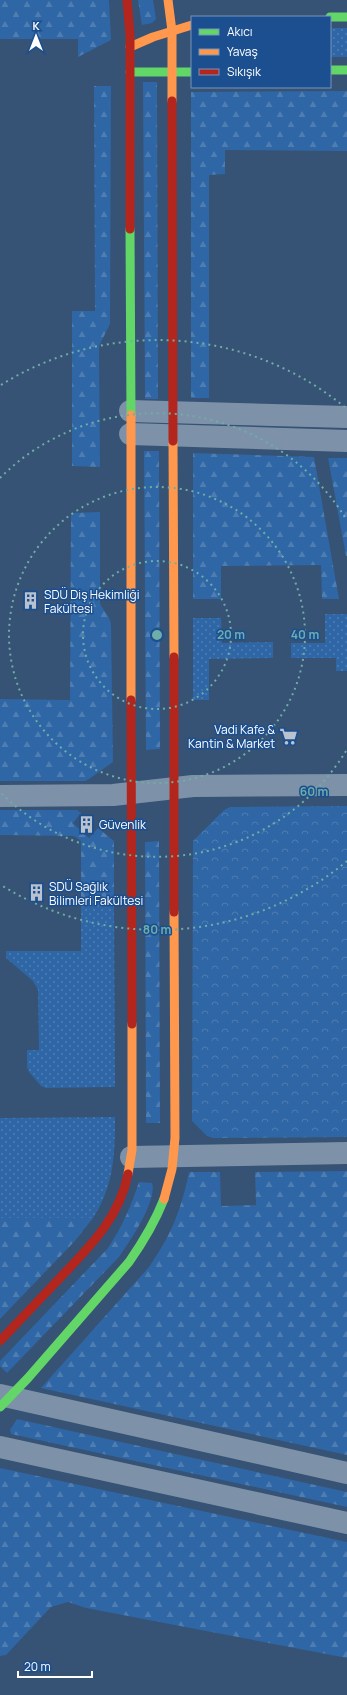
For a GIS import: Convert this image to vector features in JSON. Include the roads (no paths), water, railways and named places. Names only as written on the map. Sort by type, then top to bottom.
[{"type":"street","points":[[0,1341],[100,1235],[114,1212],[122,1194],[131,1157],[130,47],[127,0]]},
{"type":"street","points":[[3,1400],[120,1275],[141,1247],[153,1227],[162,1206],[169,1183],[174,1156],[172,31],[168,0]]},
{"type":"street","points":[[331,17],[347,17]]},
{"type":"street","points":[[130,47],[153,37],[191,25]]},
{"type":"street","points":[[331,70],[347,70]]},
{"type":"street","points":[[130,72],[191,72]]},
{"type":"street","points":[[130,410],[347,417]]},
{"type":"street","points":[[130,434],[347,441]]},
{"type":"street","points":[[0,796],[131,794],[193,786],[347,785]]},
{"type":"street","points":[[131,1157],[347,1153]]},
{"type":"street","points":[[3,1400],[347,1473]]},
{"type":"street","points":[[0,1447],[347,1523]]},
{"type":"place","name":"SDÜ Diş Hekimliği Fakültesi","points":[[31,601]]},
{"type":"place","name":"Vadi Kafe & Kantin & Market","points":[[288,736]]},
{"type":"place","name":"Güvenlik","points":[[86,824]]},
{"type":"place","name":"SDÜ Sağlık Bilimleri Fakültesi","points":[[36,893]]}]
